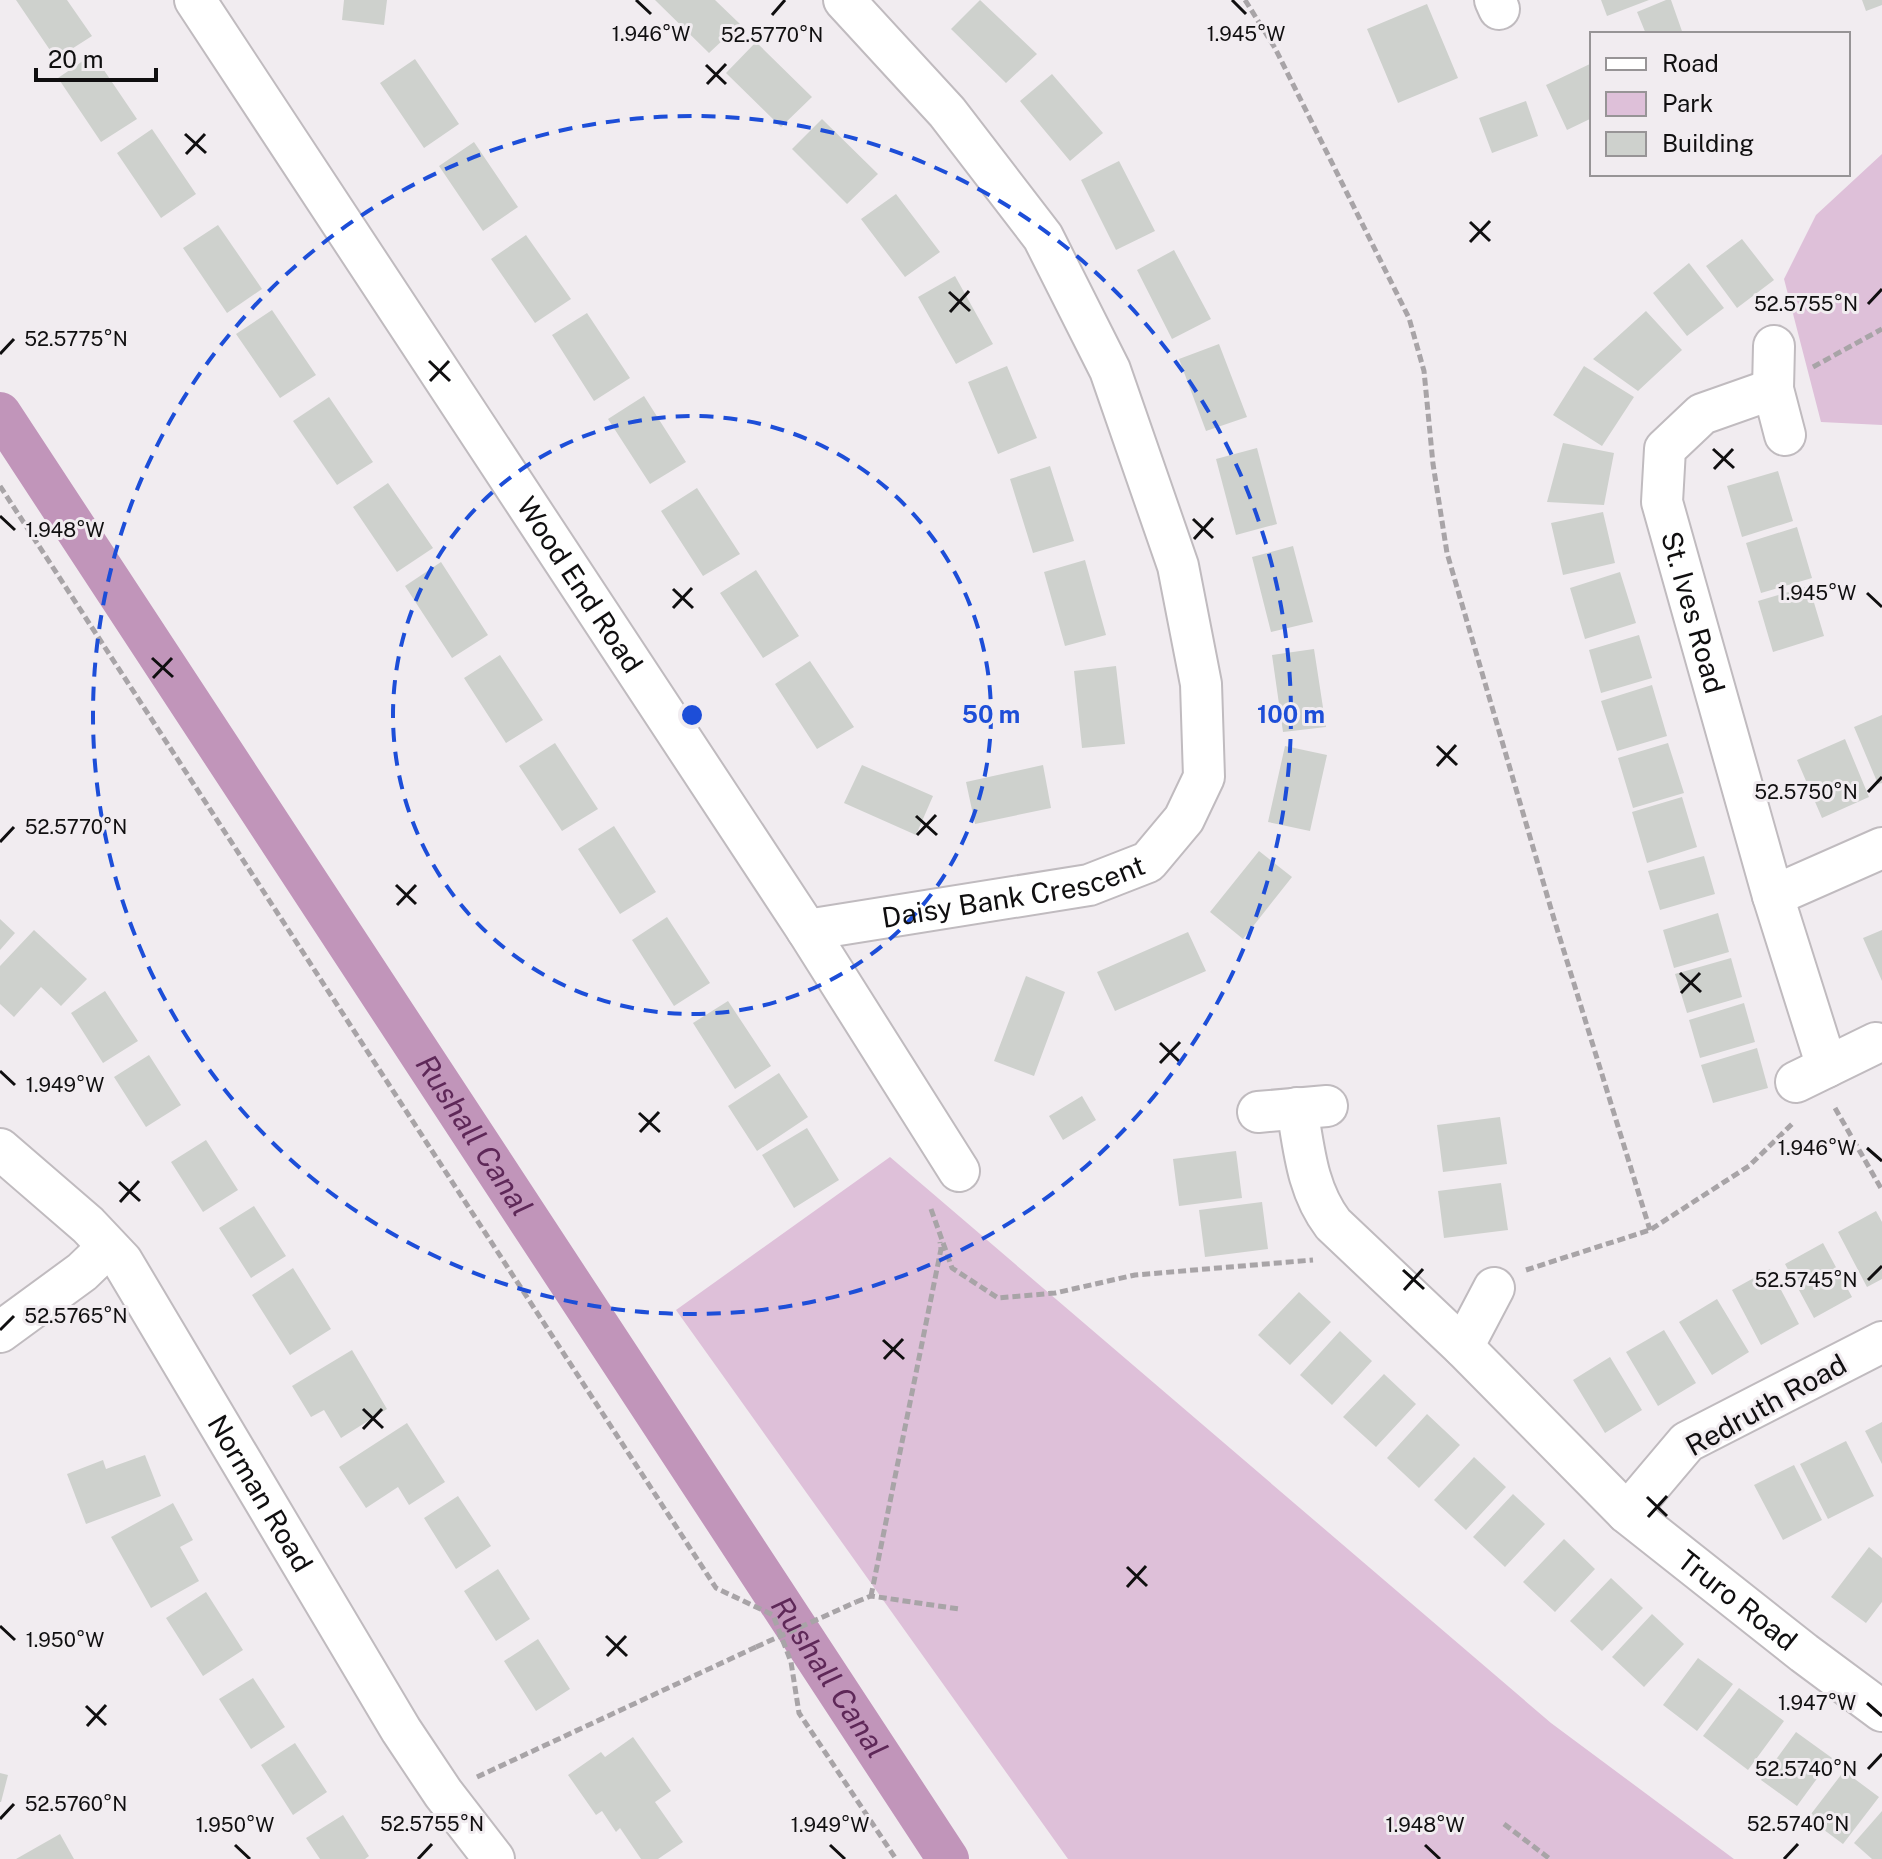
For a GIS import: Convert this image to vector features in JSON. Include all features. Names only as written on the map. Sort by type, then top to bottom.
[{"type":"street","name":"Wood End Road","points":[[195,0],[807,930],[959,1171]]},
{"type":"street","name":"Daisy Bank Crescent","points":[[807,930],[1089,885],[1148,862],[1184,819],[1204,777],[1201,684],[1178,566],[1110,370],[1043,237],[947,112],[844,0]]},
{"type":"street","points":[[1774,346],[1773,389],[1785,435]]},
{"type":"street","name":"St. Ives Road","points":[[1773,389],[1702,414],[1665,449],[1662,502],[1773,896],[1816,1079]]},
{"type":"street","points":[[1773,896],[1882,848]]},
{"type":"street","points":[[1816,1079],[1876,1043]]},
{"type":"street","name":"Truro Road","points":[[1294,1108],[1318,1205],[1333,1224],[1463,1347],[1627,1513],[1882,1711]]},
{"type":"street","name":"Norman Road","points":[[0,1149],[88,1225],[122,1261],[401,1730],[443,1793],[494,1859]]},
{"type":"street","points":[[0,1332],[82,1272],[108,1247]]},
{"type":"street","points":[[1463,1347],[1494,1288]]},
{"type":"street","name":"Redruth Road","points":[[1627,1513],[1687,1442],[1882,1342]]},
{"type":"path","points":[[1245,0],[1275,48],[1409,318],[1424,371],[1433,464],[1447,553],[1554,919],[1650,1230]]},
{"type":"path","points":[[1773,389],[1882,329]]},
{"type":"path","points":[[0,486],[716,1588],[773,1615],[791,1662],[799,1713],[896,1859]]},
{"type":"path","points":[[1494,1288],[1526,1270],[1650,1230],[1749,1166],[1816,1079],[1882,1190]]},
{"type":"path","points":[[871,1596],[941,1249],[931,1209],[952,1268],[998,1298],[1055,1293],[1135,1275],[1367,1256]]},
{"type":"path","points":[[443,1793],[871,1596],[959,1609]]},
{"type":"path","points":[[1504,1824],[1550,1859]]},
{"type":"green space","points":[[1882,154],[1882,425],[1821,422],[1784,279],[1816,215]]},
{"type":"green space","points":[[890,1157],[1551,1723],[1734,1859],[1068,1859],[676,1310]]},
{"type":"building","points":[[16,0],[67,0],[92,36],[56,59]]},
{"type":"building","points":[[344,0],[387,0],[384,25],[342,20]]},
{"type":"building","points":[[655,0],[715,0],[740,24],[709,53]]},
{"type":"building","points":[[980,0],[1037,54],[1006,83],[951,29]]},
{"type":"building","points":[[1601,0],[1649,0],[1607,16]]},
{"type":"building","points":[[1671,0],[1682,32],[1645,32],[1637,12]]},
{"type":"building","points":[[1862,0],[1882,0],[1882,5],[1866,11]]},
{"type":"building","points":[[1427,4],[1458,78],[1398,103],[1367,29]]},
{"type":"building","points":[[756,42],[812,97],[781,127],[726,73]]},
{"type":"building","points":[[93,54],[137,119],[101,142],[58,78]]},
{"type":"building","points":[[415,59],[459,124],[424,148],[380,83]]},
{"type":"building","points":[[1590,64],[1590,119],[1567,130],[1546,85]]},
{"type":"building","points":[[1052,74],[1103,133],[1070,161],[1020,101]]},
{"type":"building","points":[[1526,101],[1538,136],[1492,153],[1479,118]]},
{"type":"building","points":[[822,119],[878,174],[847,204],[792,149]]},
{"type":"building","points":[[152,129],[196,194],[161,218],[117,153]]},
{"type":"building","points":[[474,142],[518,207],[483,231],[439,166]]},
{"type":"building","points":[[1119,161],[1155,231],[1116,250],[1081,180]]},
{"type":"building","points":[[896,194],[940,252],[905,277],[861,219]]},
{"type":"building","points":[[218,225],[262,289],[227,313],[183,248]]},
{"type":"building","points":[[526,235],[571,299],[535,323],[491,259]]},
{"type":"building","points":[[1742,239],[1774,280],[1737,308],[1706,266]]},
{"type":"building","points":[[1174,250],[1211,319],[1172,339],[1137,270]]},
{"type":"building","points":[[1689,263],[1724,308],[1687,336],[1653,293]]},
{"type":"building","points":[[955,276],[993,344],[956,364],[918,297]]},
{"type":"building","points":[[272,310],[316,375],[280,398],[236,334]]},
{"type":"building","points":[[1646,311],[1682,350],[1638,391],[1593,359]]},
{"type":"building","points":[[587,313],[630,378],[594,401],[552,335]]},
{"type":"building","points":[[1219,344],[1247,417],[1206,431],[1179,359]]},
{"type":"building","points":[[1007,366],[1037,438],[998,454],[968,382]]},
{"type":"building","points":[[1584,366],[1634,397],[1602,446],[1553,415]]},
{"type":"building","points":[[644,396],[686,462],[650,484],[608,419]]},
{"type":"building","points":[[329,397],[373,462],[337,485],[293,421]]},
{"type":"building","points":[[1563,443],[1614,453],[1604,505],[1547,502]]},
{"type":"building","points":[[1257,448],[1277,524],[1236,535],[1216,459]]},
{"type":"building","points":[[1050,466],[1074,541],[1033,553],[1010,479]]},
{"type":"building","points":[[1778,471],[1793,521],[1742,537],[1727,486]]},
{"type":"building","points":[[388,483],[433,548],[397,572],[353,507]]},
{"type":"building","points":[[697,488],[740,554],[703,576],[661,511]]},
{"type":"building","points":[[1603,512],[1615,563],[1563,575],[1551,523]]},
{"type":"building","points":[[1797,527],[1812,578],[1761,593],[1746,543]]},
{"type":"building","points":[[1293,546],[1313,622],[1271,632],[1252,557]]},
{"type":"building","points":[[1085,560],[1106,635],[1065,646],[1044,572]]},
{"type":"building","points":[[441,562],[488,635],[452,658],[405,586]]},
{"type":"building","points":[[756,570],[799,636],[763,658],[720,593]]},
{"type":"building","points":[[1620,572],[1636,623],[1585,639],[1570,588]]},
{"type":"building","points":[[1809,586],[1824,636],[1773,652],[1758,601]]},
{"type":"building","points":[[1639,635],[1652,678],[1601,693],[1589,650]]},
{"type":"building","points":[[1314,649],[1326,727],[1283,732],[1272,655]]},
{"type":"building","points":[[500,655],[543,720],[506,743],[464,678]]},
{"type":"building","points":[[810,661],[854,727],[817,749],[775,684]]},
{"type":"building","points":[[1116,666],[1125,744],[1082,748],[1074,671]]},
{"type":"building","points":[[1652,685],[1667,736],[1617,751],[1601,701]]},
{"type":"building","points":[[1882,715],[1882,783],[1878,784],[1854,727]]},
{"type":"building","points":[[1845,739],[1869,797],[1822,818],[1797,760]]},
{"type":"building","points":[[555,743],[598,809],[562,831],[519,766]]},
{"type":"building","points":[[1668,743],[1684,793],[1633,808],[1618,758]]},
{"type":"building","points":[[1285,746],[1327,755],[1310,831],[1268,822]]},
{"type":"building","points":[[862,765],[933,796],[916,835],[844,803]]},
{"type":"building","points":[[1043,765],[1051,808],[975,824],[966,782]]},
{"type":"building","points":[[1682,797],[1697,847],[1647,863],[1632,812]]},
{"type":"building","points":[[614,826],[656,892],[620,914],[578,849]]},
{"type":"building","points":[[1259,851],[1292,877],[1243,939],[1210,912]]},
{"type":"building","points":[[1704,856],[1715,894],[1660,910],[1648,871]]},
{"type":"building","points":[[1718,913],[1729,952],[1674,968],[1663,930]]},
{"type":"building","points":[[667,917],[710,983],[674,1006],[632,940]]},
{"type":"building","points":[[0,919],[15,933],[0,950]]},
{"type":"building","points":[[34,930],[87,979],[61,1006],[41,987],[14,1017],[0,1004],[0,966]]},
{"type":"building","points":[[1882,930],[1882,981],[1863,938]]},
{"type":"building","points":[[1188,932],[1206,971],[1115,1011],[1097,972]]},
{"type":"building","points":[[1731,958],[1742,997],[1687,1013],[1675,974]]},
{"type":"building","points":[[1026,976],[1065,992],[1034,1076],[994,1061]]},
{"type":"building","points":[[105,991],[138,1041],[103,1063],[71,1013]]},
{"type":"building","points":[[728,1001],[771,1066],[735,1089],[693,1023]]},
{"type":"building","points":[[1744,1003],[1755,1042],[1700,1058],[1689,1020]]},
{"type":"building","points":[[1757,1048],[1768,1088],[1713,1103],[1701,1065]]},
{"type":"building","points":[[149,1055],[181,1105],[146,1127],[114,1077]]},
{"type":"building","points":[[779,1073],[808,1117],[757,1151],[728,1106]]},
{"type":"building","points":[[1082,1096],[1096,1120],[1063,1140],[1049,1116]]},
{"type":"building","points":[[1500,1117],[1507,1164],[1443,1172],[1437,1125]]},
{"type":"building","points":[[807,1128],[839,1180],[794,1208],[762,1155]]},
{"type":"building","points":[[206,1140],[238,1190],[203,1212],[171,1162]]},
{"type":"building","points":[[1236,1151],[1242,1198],[1179,1206],[1173,1159]]},
{"type":"building","points":[[1501,1183],[1508,1230],[1444,1238],[1438,1191]]},
{"type":"building","points":[[1262,1202],[1268,1249],[1205,1257],[1199,1210]]},
{"type":"building","points":[[254,1206],[286,1256],[251,1278],[219,1228]]},
{"type":"building","points":[[1876,1211],[1882,1222],[1882,1279],[1867,1287],[1838,1232]]},
{"type":"building","points":[[1823,1243],[1852,1297],[1814,1318],[1785,1264]]},
{"type":"building","points":[[293,1268],[331,1329],[290,1355],[252,1295]]},
{"type":"building","points":[[1770,1269],[1799,1324],[1761,1345],[1732,1290]]},
{"type":"building","points":[[1299,1292],[1331,1322],[1290,1365],[1258,1335]]},
{"type":"building","points":[[1717,1299],[1749,1352],[1712,1375],[1679,1322]]},
{"type":"building","points":[[1664,1330],[1696,1383],[1658,1406],[1626,1352]]},
{"type":"building","points":[[1340,1331],[1372,1361],[1332,1405],[1300,1375]]},
{"type":"building","points":[[352,1350],[387,1409],[341,1438],[324,1410],[311,1417],[292,1386]]},
{"type":"building","points":[[1610,1357],[1642,1410],[1605,1433],[1573,1380]]},
{"type":"building","points":[[1384,1374],[1416,1404],[1376,1447],[1343,1417]]},
{"type":"building","points":[[1427,1414],[1460,1445],[1419,1488],[1387,1458]]},
{"type":"building","points":[[1882,1422],[1882,1464],[1865,1431]]},
{"type":"building","points":[[407,1423],[445,1482],[409,1505],[398,1487],[366,1508],[339,1467]]},
{"type":"building","points":[[1846,1441],[1874,1496],[1828,1519],[1800,1464]]},
{"type":"building","points":[[145,1455],[161,1496],[86,1524],[67,1474],[103,1460],[106,1469]]},
{"type":"building","points":[[1474,1457],[1506,1487],[1466,1530],[1434,1500]]},
{"type":"building","points":[[1794,1465],[1822,1520],[1783,1540],[1754,1485]]},
{"type":"building","points":[[1513,1494],[1545,1524],[1505,1567],[1473,1537]]},
{"type":"building","points":[[458,1496],[491,1546],[456,1569],[424,1518]]},
{"type":"building","points":[[173,1503],[193,1540],[180,1547],[199,1581],[151,1608],[111,1537]]},
{"type":"building","points":[[1564,1539],[1595,1569],[1555,1612],[1523,1582]]},
{"type":"building","points":[[1869,1547],[1882,1558],[1882,1602],[1866,1623],[1831,1597]]},
{"type":"building","points":[[498,1569],[530,1619],[496,1641],[464,1591]]},
{"type":"building","points":[[1611,1578],[1643,1608],[1602,1651],[1570,1621]]},
{"type":"building","points":[[206,1592],[243,1650],[203,1676],[166,1618]]},
{"type":"building","points":[[1652,1614],[1684,1644],[1644,1687],[1612,1657]]},
{"type":"building","points":[[538,1639],[570,1689],[536,1711],[504,1661]]},
{"type":"building","points":[[1698,1658],[1733,1684],[1697,1731],[1663,1705]]},
{"type":"building","points":[[253,1678],[285,1727],[251,1749],[219,1699]]},
{"type":"building","points":[[1739,1688],[1784,1721],[1748,1770],[1703,1736]]},
{"type":"building","points":[[1796,1732],[1832,1758],[1797,1806],[1761,1780]]},
{"type":"building","points":[[633,1737],[671,1791],[655,1802],[683,1842],[658,1859],[641,1859],[620,1828],[616,1832],[602,1811],[596,1815],[568,1775],[601,1752],[605,1757]]},
{"type":"building","points":[[295,1743],[327,1792],[293,1815],[261,1765]]},
{"type":"building","points":[[1844,1771],[1879,1797],[1843,1844],[1808,1818]]},
{"type":"building","points":[[0,1773],[8,1775],[1,1802],[0,1802]]},
{"type":"building","points":[[1882,1811],[1882,1859],[1872,1859],[1854,1843]]},
{"type":"building","points":[[343,1815],[369,1856],[365,1859],[320,1859],[306,1838]]},
{"type":"building","points":[[60,1834],[74,1859],[16,1859]]},
{"type":"waterway","name":"Rushall Canal","points":[[0,413],[948,1859]]}]
